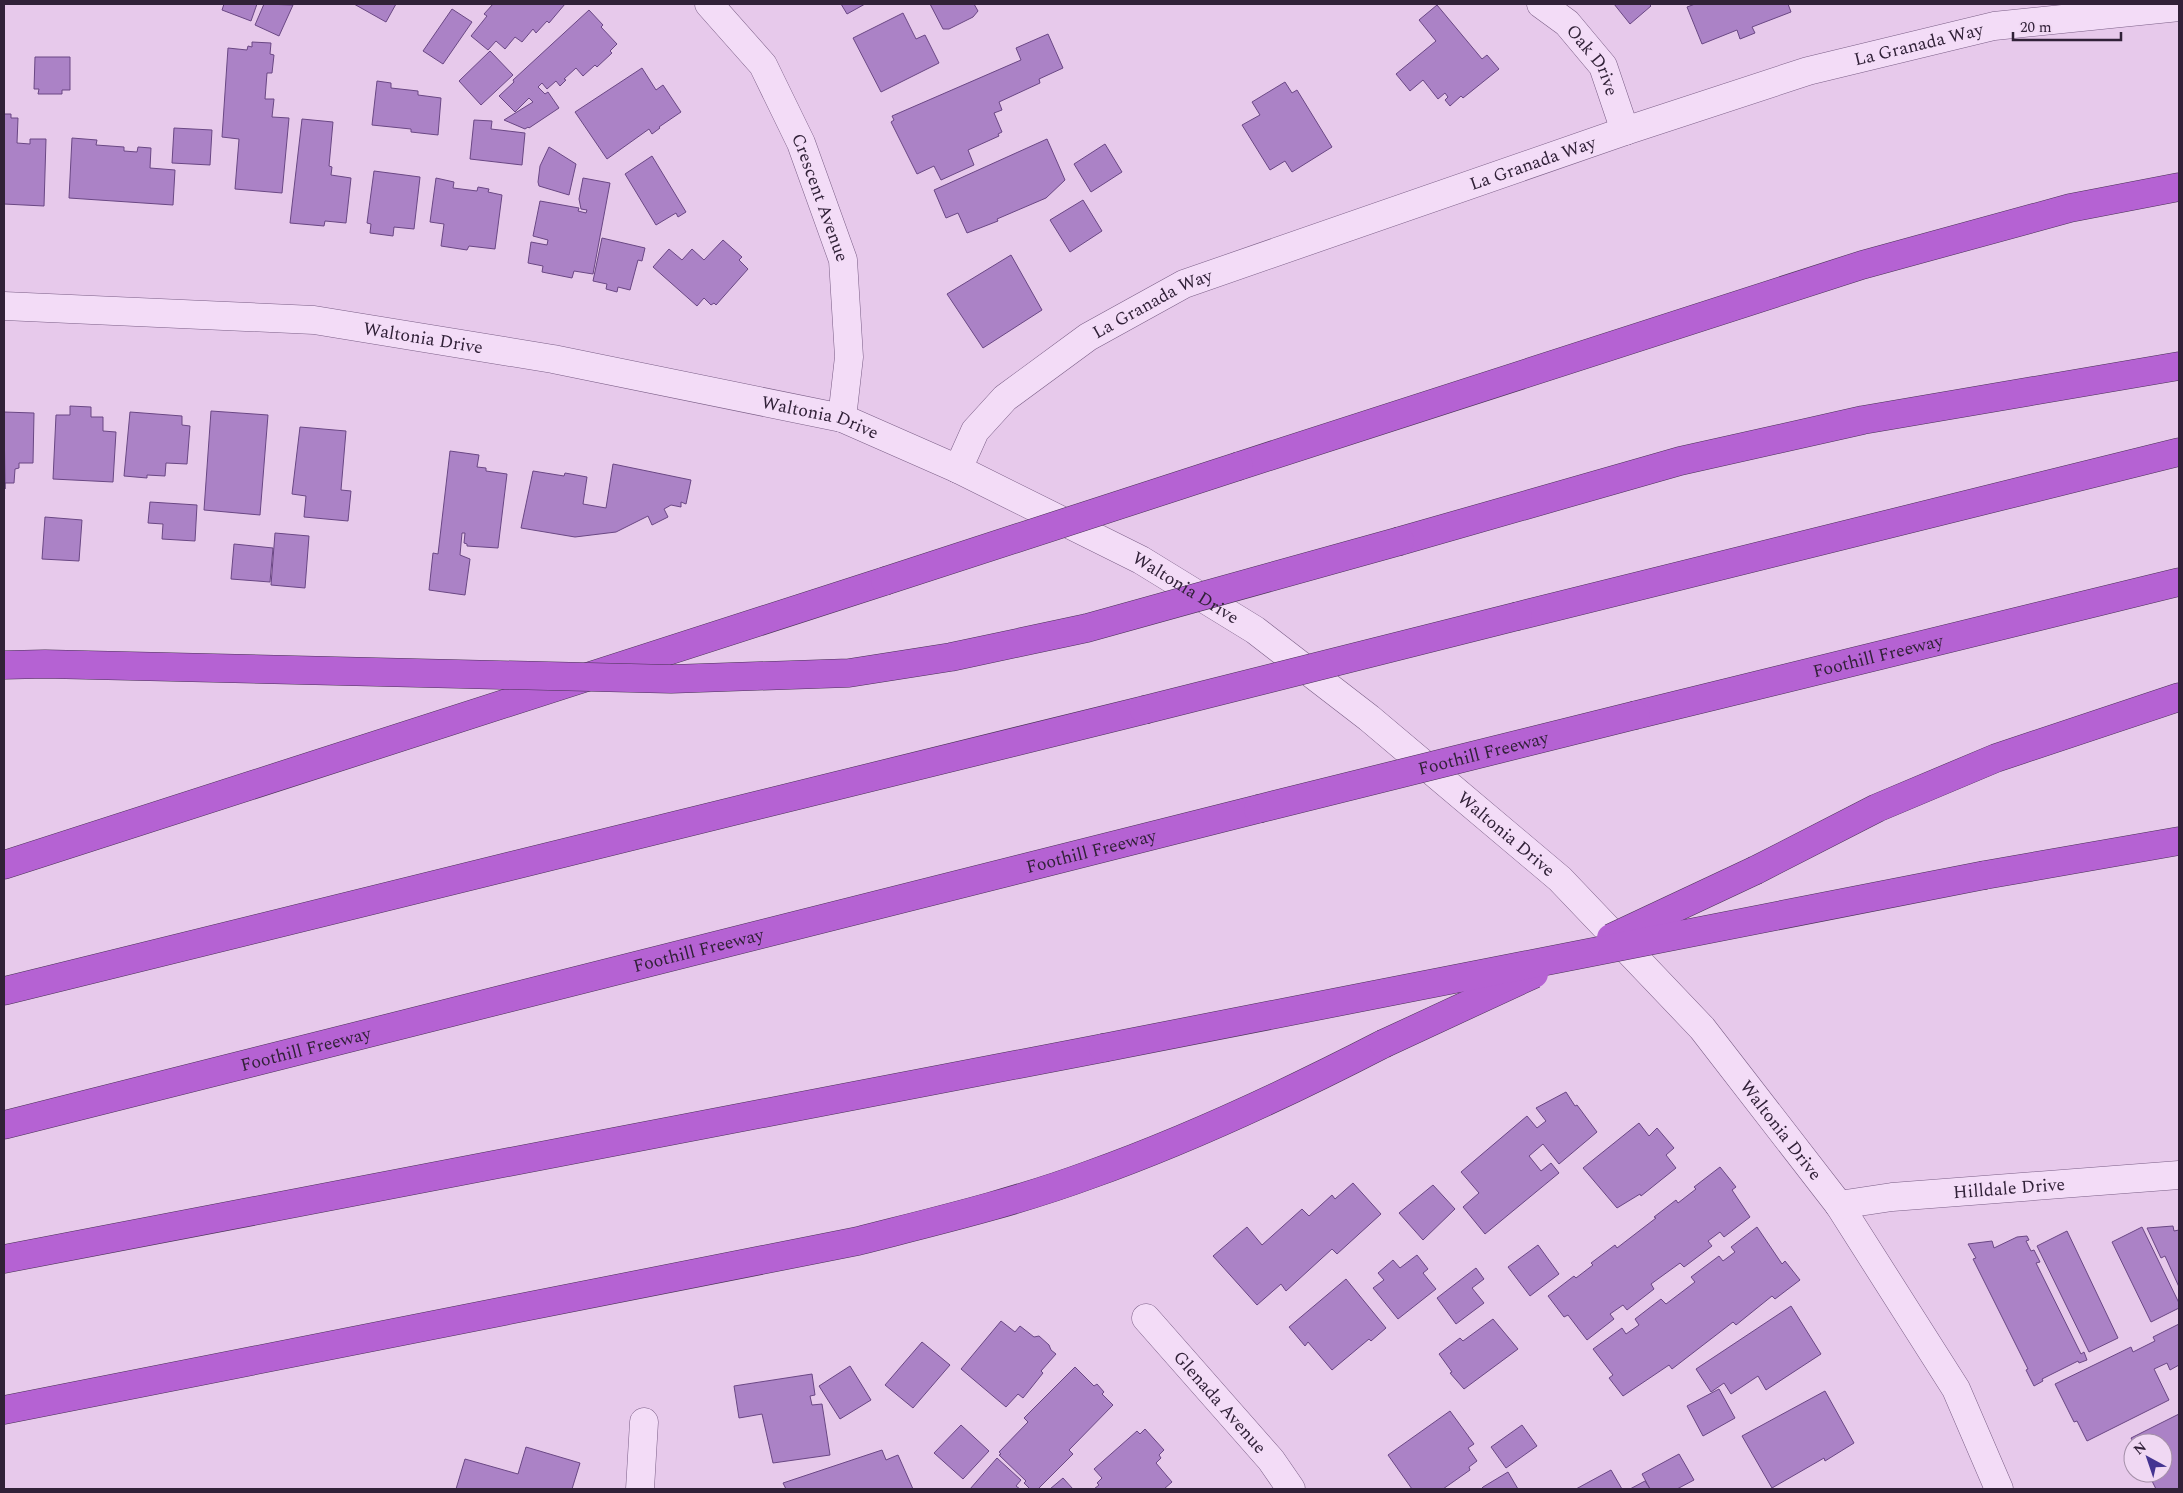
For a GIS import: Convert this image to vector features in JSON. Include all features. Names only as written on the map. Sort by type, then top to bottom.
[{"type":"highway","points":[[4,865],[1862,265],[2070,208],[2179,187]]},
{"type":"highway","points":[[4,665],[55,664],[671,679],[849,673],[951,657],[1087,628],[1680,461],[1834,426],[2179,366]]},
{"type":"highway","points":[[4,991],[2179,452]]},
{"type":"highway","name":"Foothill Freeway","points":[[4,1125],[1258,809],[2179,582]]},
{"type":"highway","points":[[4,1410],[858,1241],[991,1207],[1088,1176],[1201,1131],[1334,1070],[1384,1044],[1756,870],[1877,808],[1996,758],[2179,697]]},
{"type":"highway","points":[[4,1259],[1103,1048],[1985,875],[2179,841]]},
{"type":"street","name":"Crescent Avenue","points":[[709,4],[763,65],[801,143],[843,260],[849,357],[842,418]]},
{"type":"street","name":"Oak Drive","points":[[1541,4],[1568,23],[1603,66],[1625,131]]},
{"type":"street","name":"La Granada Way","points":[[958,469],[975,431],[1005,398],[1088,337],[1184,284],[1625,131],[1808,71],[2053,12],[2179,6]]},
{"type":"street","name":"Waltonia Drive","points":[[4,306],[314,320],[553,358],[842,418],[958,469],[1141,560],[1255,630],[1369,718],[1560,879],[1702,1028],[1839,1204],[1956,1389],[1999,1489]]},
{"type":"street","name":"Hilldale Drive","points":[[1839,1204],[1902,1197],[2179,1175]]},
{"type":"street","name":"Glenada Avenue","points":[[1146,1318],[1272,1460],[1291,1489]]},
{"type":"street","points":[[640,1489],[644,1422]]},
{"type":"building","points":[[224,4],[257,4],[251,21],[222,10]]},
{"type":"building","points":[[264,4],[293,5],[279,36],[255,25]]},
{"type":"building","points":[[354,4],[396,4],[386,22]]},
{"type":"building","points":[[493,4],[565,4],[549,23],[547,21],[536,33],[533,29],[522,42],[515,37],[505,49],[496,41],[488,50],[471,36],[487,16],[484,14]]},
{"type":"building","points":[[841,4],[865,4],[847,14]]},
{"type":"building","points":[[930,4],[974,4],[978,11],[973,17],[949,29],[943,29]]},
{"type":"building","points":[[1614,4],[1649,4],[1651,6],[1630,24]]},
{"type":"building","points":[[1695,4],[1788,4],[1791,12],[1752,27],[1755,33],[1740,39],[1737,30],[1702,44],[1687,7]]},
{"type":"building","points":[[1437,5],[1482,59],[1487,55],[1499,69],[1450,106],[1445,100],[1448,97],[1445,93],[1438,99],[1423,80],[1410,91],[1396,74],[1436,41],[1419,20]]},
{"type":"building","points":[[452,9],[472,22],[443,64],[423,51]]},
{"type":"building","points":[[589,10],[603,25],[601,27],[617,44],[610,51],[612,53],[597,67],[595,65],[583,76],[576,68],[564,79],[566,80],[560,86],[556,81],[547,89],[542,83],[538,87],[545,94],[548,92],[559,108],[529,128],[525,129],[504,120],[533,102],[529,98],[515,112],[499,96],[514,82],[513,80]]},
{"type":"building","points":[[903,13],[916,39],[925,35],[939,63],[881,92],[853,38]]},
{"type":"building","points":[[1048,34],[1063,68],[1039,79],[1040,83],[999,102],[1002,110],[994,113],[1002,132],[998,134],[999,136],[968,150],[974,165],[941,180],[934,166],[917,174],[891,122],[894,120],[892,116],[1021,60],[1016,48]]},
{"type":"building","points":[[252,42],[271,43],[270,54],[274,55],[272,73],[267,73],[265,99],[274,99],[272,117],[289,118],[282,193],[235,189],[239,139],[222,137],[228,48],[247,50],[248,46],[252,47]]},
{"type":"building","points":[[490,51],[513,75],[481,105],[459,81]]},
{"type":"building","points":[[35,57],[70,57],[70,90],[62,90],[62,94],[38,94],[39,89],[34,89]]},
{"type":"building","points":[[642,68],[656,90],[663,85],[681,112],[652,134],[649,129],[607,159],[575,112]]},
{"type":"building","points":[[377,81],[391,83],[391,88],[418,91],[418,95],[441,98],[438,135],[411,132],[411,129],[372,125]]},
{"type":"building","points":[[1285,82],[1292,93],[1297,90],[1332,147],[1292,172],[1285,161],[1270,170],[1242,125],[1260,115],[1252,102]]},
{"type":"building","points":[[4,114],[11,114],[11,118],[18,118],[17,143],[30,144],[30,139],[46,139],[44,206],[4,204]]},
{"type":"building","points":[[302,119],[333,122],[329,166],[332,167],[331,175],[351,178],[346,223],[325,221],[324,226],[290,223]]},
{"type":"building","points":[[474,120],[492,121],[491,129],[525,133],[522,165],[470,159]]},
{"type":"building","points":[[174,128],[212,130],[210,165],[172,163]]},
{"type":"building","points":[[72,138],[97,140],[96,145],[124,147],[124,151],[137,152],[138,147],[151,148],[150,168],[175,170],[173,205],[69,198]]},
{"type":"building","points":[[1047,139],[1065,180],[1046,198],[997,219],[998,221],[967,233],[958,213],[946,218],[934,190]]},
{"type":"building","points":[[1105,144],[1122,172],[1091,192],[1074,164]]},
{"type":"building","points":[[549,147],[576,164],[569,195],[539,186],[540,166]]},
{"type":"building","points":[[652,156],[686,212],[678,217],[676,213],[656,225],[625,174]]},
{"type":"building","points":[[374,171],[420,177],[414,229],[394,227],[393,236],[370,233],[371,224],[367,223]]},
{"type":"building","points":[[436,178],[454,182],[453,188],[477,191],[478,187],[489,189],[488,192],[502,195],[495,249],[469,246],[467,250],[441,246],[444,224],[430,222]]},
{"type":"building","points":[[583,178],[610,183],[593,274],[574,271],[572,278],[542,272],[543,266],[528,263],[531,242],[547,245],[548,240],[533,236],[540,201],[579,208],[578,211],[586,213],[587,210],[581,209],[579,199]]},
{"type":"building","points":[[1083,200],[1102,231],[1070,252],[1050,220]]},
{"type":"building","points":[[602,238],[645,248],[642,261],[638,260],[630,290],[618,287],[617,292],[606,289],[607,284],[593,281]]},
{"type":"building","points":[[723,240],[742,257],[739,260],[748,269],[716,305],[714,303],[711,305],[704,298],[697,306],[653,267],[669,249],[682,260],[692,249],[704,260]]},
{"type":"building","points":[[1011,255],[1042,310],[983,348],[947,294]]},
{"type":"building","points":[[70,406],[91,407],[91,417],[103,417],[103,431],[116,432],[113,482],[53,479],[56,415],[70,415]]},
{"type":"building","points":[[211,411],[268,415],[260,515],[204,510]]},
{"type":"building","points":[[4,412],[34,413],[33,463],[19,463],[19,468],[15,469],[14,483],[5,483],[5,489]]},
{"type":"building","points":[[130,412],[182,416],[182,425],[190,426],[187,464],[166,463],[165,476],[147,475],[147,478],[124,476]]},
{"type":"building","points":[[300,427],[346,431],[341,490],[351,491],[348,521],[304,517],[306,496],[292,494]]},
{"type":"building","points":[[450,451],[479,455],[477,467],[486,468],[486,471],[507,474],[498,548],[467,546],[464,543],[465,533],[462,533],[460,555],[470,559],[465,595],[429,590],[433,553],[438,554]]},
{"type":"building","points":[[613,464],[691,480],[686,504],[681,502],[681,507],[671,505],[664,509],[668,517],[652,525],[648,516],[616,532],[575,537],[521,528],[533,471],[564,476],[565,473],[587,477],[583,504],[606,508]]},
{"type":"building","points":[[150,502],[197,505],[195,541],[162,539],[163,524],[148,523]]},
{"type":"building","points":[[45,517],[82,520],[79,561],[42,559]]},
{"type":"building","points":[[275,533],[309,536],[305,588],[271,585]]},
{"type":"building","points":[[234,544],[273,548],[270,582],[231,579]]},
{"type":"building","points":[[1566,1092],[1597,1132],[1559,1164],[1543,1144],[1529,1156],[1541,1171],[1551,1163],[1559,1173],[1485,1234],[1463,1207],[1479,1193],[1461,1172],[1527,1116],[1537,1128],[1546,1121],[1536,1108]]},
{"type":"building","points":[[1639,1123],[1649,1136],[1657,1128],[1674,1148],[1666,1155],[1676,1168],[1641,1196],[1640,1194],[1617,1208],[1583,1168]]},
{"type":"building","points":[[1720,1167],[1736,1187],[1732,1190],[1750,1217],[1724,1237],[1720,1232],[1708,1241],[1712,1246],[1684,1267],[1680,1263],[1651,1284],[1654,1289],[1627,1310],[1623,1305],[1610,1314],[1614,1319],[1587,1340],[1568,1315],[1564,1317],[1548,1296],[1574,1276],[1576,1278],[1593,1265],[1591,1263],[1615,1245],[1617,1248],[1676,1200],[1678,1203],[1696,1189],[1694,1187]]},
{"type":"building","points":[[1353,1183],[1381,1214],[1337,1254],[1332,1249],[1286,1291],[1281,1284],[1257,1305],[1213,1256],[1247,1227],[1262,1245],[1302,1209],[1309,1216],[1332,1195],[1335,1199]]},
{"type":"building","points":[[1433,1185],[1455,1209],[1423,1240],[1399,1213]]},
{"type":"building","points":[[2173,1226],[2174,1231],[2179,1230],[2179,1287],[2165,1256],[2161,1258],[2147,1228]]},
{"type":"building","points":[[1757,1227],[1782,1264],[1785,1261],[1800,1280],[1775,1299],[1772,1296],[1736,1325],[1733,1322],[1672,1369],[1669,1365],[1623,1396],[1609,1378],[1613,1375],[1593,1349],[1622,1328],[1626,1334],[1639,1325],[1635,1319],[1661,1299],[1666,1304],[1695,1282],[1691,1277],[1719,1256],[1723,1261],[1735,1252],[1731,1247]]},
{"type":"building","points":[[2142,1227],[2179,1303],[2179,1308],[2151,1322],[2112,1242]]},
{"type":"building","points":[[2067,1231],[2118,1338],[2089,1352],[2037,1246]]},
{"type":"building","points":[[2027,1236],[2029,1240],[2026,1241],[2031,1251],[2034,1250],[2040,1262],[2036,1263],[2081,1354],[2084,1352],[2087,1360],[2079,1363],[2078,1361],[2042,1379],[2043,1381],[2034,1386],[2026,1370],[2028,1369],[1973,1259],[1976,1258],[1968,1244],[1992,1241],[1994,1248],[2017,1237]]},
{"type":"building","points":[[1538,1245],[1559,1274],[1530,1296],[1508,1267]]},
{"type":"building","points":[[1417,1255],[1428,1269],[1423,1273],[1436,1289],[1398,1319],[1373,1288],[1384,1280],[1378,1273],[1393,1260],[1400,1268]]},
{"type":"building","points":[[1476,1268],[1484,1279],[1472,1288],[1484,1303],[1456,1324],[1437,1298]]},
{"type":"building","points":[[1346,1279],[1386,1328],[1371,1341],[1369,1339],[1332,1370],[1308,1342],[1305,1346],[1289,1327]]},
{"type":"building","points":[[1791,1306],[1821,1354],[1766,1390],[1758,1376],[1731,1394],[1724,1383],[1711,1392],[1696,1369]]},
{"type":"building","points":[[1493,1319],[1518,1349],[1464,1389],[1450,1373],[1452,1372],[1439,1354],[1460,1338],[1463,1341]]},
{"type":"building","points":[[1001,1321],[1015,1332],[1020,1326],[1034,1337],[1039,1336],[1056,1354],[1041,1371],[1043,1373],[1023,1398],[1018,1394],[1006,1407],[961,1369]]},
{"type":"building","points":[[2179,1324],[2179,1365],[2170,1370],[2167,1363],[2154,1369],[2169,1400],[2087,1441],[2077,1421],[2074,1422],[2055,1384],[2131,1347],[2133,1352],[2155,1341],[2153,1337]]},
{"type":"building","points":[[922,1342],[950,1365],[913,1408],[885,1385]]},
{"type":"building","points":[[850,1366],[871,1400],[840,1419],[819,1386]]},
{"type":"building","points":[[1075,1367],[1094,1386],[1097,1384],[1104,1392],[1102,1394],[1113,1405],[1069,1450],[1073,1454],[1038,1489],[1030,1489],[1024,1483],[1026,1481],[999,1455],[1001,1454],[999,1452],[1028,1422],[1024,1418]]},
{"type":"building","points":[[812,1374],[815,1395],[810,1396],[812,1405],[822,1404],[830,1455],[773,1463],[762,1414],[739,1418],[734,1386]]},
{"type":"building","points":[[1719,1389],[1735,1418],[1703,1436],[1687,1406]]},
{"type":"building","points":[[1825,1391],[1854,1443],[1825,1461],[1824,1458],[1772,1488],[1742,1436]]},
{"type":"building","points":[[1450,1411],[1474,1444],[1468,1448],[1477,1461],[1469,1467],[1470,1470],[1443,1489],[1412,1489],[1388,1455]]},
{"type":"building","points":[[2179,1414],[2179,1489],[2156,1489],[2153,1483],[2173,1483],[2173,1433],[2141,1433]]},
{"type":"building","points":[[961,1425],[989,1451],[963,1479],[934,1453]]},
{"type":"building","points":[[1522,1425],[1537,1446],[1506,1468],[1491,1447]]},
{"type":"building","points":[[1145,1429],[1164,1450],[1159,1455],[1161,1458],[1156,1463],[1172,1482],[1164,1489],[1094,1489],[1099,1485],[1097,1483],[1102,1478],[1094,1469],[1137,1431],[1140,1434]]},
{"type":"building","points":[[526,1447],[580,1463],[572,1489],[456,1489],[465,1459],[518,1474]]},
{"type":"building","points":[[882,1450],[886,1460],[898,1455],[913,1489],[786,1489],[783,1483]]},
{"type":"building","points":[[1679,1454],[1694,1480],[1677,1489],[1650,1489],[1642,1474]]},
{"type":"building","points":[[997,1458],[1021,1480],[1016,1486],[1020,1489],[970,1489]]},
{"type":"building","points":[[1611,1470],[1622,1489],[1576,1489]]},
{"type":"building","points":[[1508,1472],[1518,1489],[1481,1489],[1483,1487]]},
{"type":"building","points":[[1063,1478],[1073,1489],[1050,1489]]},
{"type":"building","points":[[1645,1481],[1650,1489],[1630,1489]]}]
